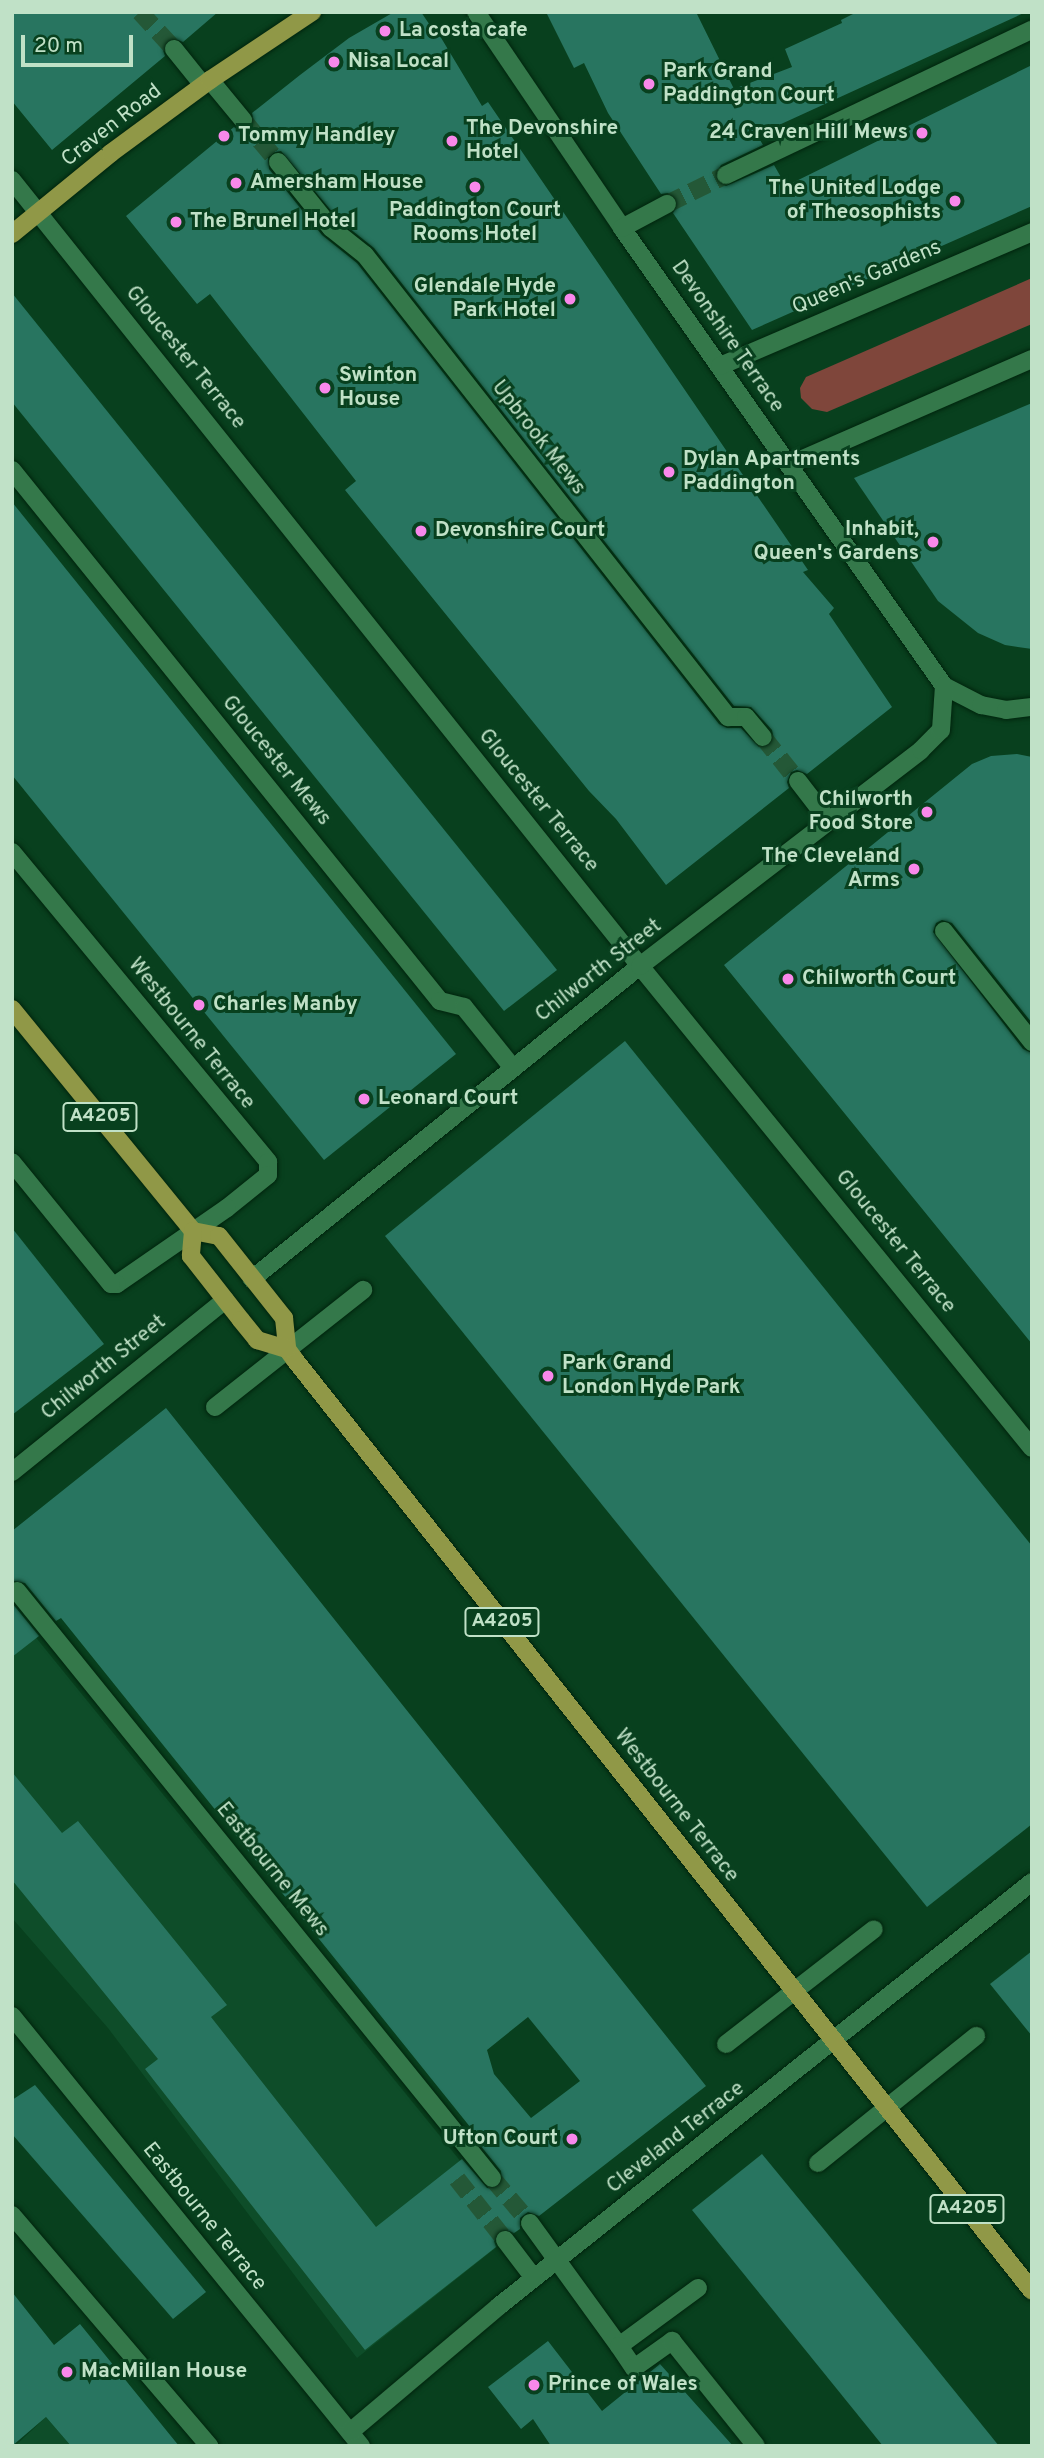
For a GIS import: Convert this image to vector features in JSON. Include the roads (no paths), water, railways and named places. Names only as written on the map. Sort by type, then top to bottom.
[{"type":"main road","name":"Craven Road","points":[[12,233],[111,153],[207,82],[312,12]]},
{"type":"main road","name":"A4205","points":[[12,1009],[193,1231]]},
{"type":"main road","name":"Westbourne Terrace","points":[[193,1231],[219,1236],[284,1318],[287,1349],[1032,2291]]},
{"type":"main road","points":[[193,1231],[191,1256],[225,1300],[257,1339],[287,1349]]},
{"type":"street","name":"Devonshire Terrace","points":[[476,12],[622,228],[944,686]]},
{"type":"street","points":[[726,174],[1032,30]]},
{"type":"street","points":[[174,49],[243,120]]},
{"type":"street","name":"Upbrook Mews","points":[[278,162],[331,228],[365,256],[728,717],[746,717],[763,737]]},
{"type":"street","name":"Gloucester Terrace","points":[[12,180],[640,966],[1032,1448]]},
{"type":"street","points":[[622,228],[667,204]]},
{"type":"street","name":"Queen's Gardens","points":[[720,366],[1032,232]]},
{"type":"street","points":[[789,465],[1032,359]]},
{"type":"street","name":"Gloucester Mews","points":[[12,470],[440,1001],[464,1007],[513,1068]]},
{"type":"street","points":[[944,686],[981,705],[1006,710],[1032,707]]},
{"type":"street","name":"Chilworth Street","points":[[252,1279],[640,966],[921,750],[941,730],[945,712],[944,686]]},
{"type":"street","points":[[798,781],[828,820]]},
{"type":"street","name":"Westbourne Terrace","points":[[12,852],[268,1162],[268,1175],[117,1284],[111,1284],[12,1162]]},
{"type":"street","points":[[944,931],[1032,1042]]},
{"type":"street","points":[[215,1407],[363,1290]]},
{"type":"street","name":"Chilworth Street","points":[[12,1472],[225,1300]]},
{"type":"street","name":"Eastbourne Mews","points":[[17,1591],[492,2178]]},
{"type":"street","name":"Cleveland Terrace","points":[[356,2439],[558,2258],[834,2043],[1032,1882]]},
{"type":"street","points":[[726,2044],[874,1928]]},
{"type":"street","name":"Eastbourne Terrace","points":[[12,2016],[356,2439]]},
{"type":"street","points":[[818,2163],[976,2036]]},
{"type":"street","points":[[12,2215],[209,2446]]},
{"type":"street","points":[[530,2223],[558,2258],[634,2368],[672,2341],[756,2446]]},
{"type":"street","points":[[505,2240],[534,2278]]},
{"type":"street","points":[[619,2346],[698,2288]]},
{"type":"tunnel","points":[[140,12],[174,49]]},
{"type":"tunnel","points":[[243,120],[278,162]]},
{"type":"tunnel","points":[[667,204],[726,175]]},
{"type":"tunnel","points":[[763,737],[798,781]]},
{"type":"tunnel","points":[[492,2178],[530,2223]]},
{"type":"tunnel","points":[[457,2179],[505,2240]]},
{"type":"place","name":"La costa cafe","points":[[385,31]]},
{"type":"place","name":"Nisa Local","points":[[334,62]]},
{"type":"place","name":"Park Grand Paddington Court","points":[[649,84]]},
{"type":"place","name":"24 Craven Hill Mews","points":[[922,133]]},
{"type":"place","name":"Tommy Handley","points":[[224,136]]},
{"type":"place","name":"The Devonshire Hotel","points":[[452,141]]},
{"type":"place","name":"Amersham House","points":[[236,183]]},
{"type":"place","name":"Paddington Court Rooms Hotel","points":[[475,187]]},
{"type":"place","name":"The United Lodge of Theosophists","points":[[955,201]]},
{"type":"place","name":"The Brunel Hotel","points":[[176,222]]},
{"type":"place","name":"Glendale Hyde Park Hotel","points":[[570,299]]},
{"type":"place","name":"Swinton House","points":[[325,388]]},
{"type":"place","name":"Dylan Apartments Paddington","points":[[669,472]]},
{"type":"place","name":"Devonshire Court","points":[[421,531]]},
{"type":"place","name":"Inhabit, Queen's Gardens","points":[[933,542]]},
{"type":"place","name":"Chilworth Food Store","points":[[927,812]]},
{"type":"place","name":"The Cleveland Arms","points":[[914,869]]},
{"type":"place","name":"Chilworth Court","points":[[788,979]]},
{"type":"place","name":"Charles Manby","points":[[199,1005]]},
{"type":"place","name":"Leonard Court","points":[[364,1099]]},
{"type":"place","name":"Park Grand London Hyde Park","points":[[548,1376]]},
{"type":"place","name":"Ufton Court","points":[[572,2139]]},
{"type":"place","name":"MacMillan House","points":[[67,2372]]},
{"type":"place","name":"Prince of Wales","points":[[534,2385]]}]
